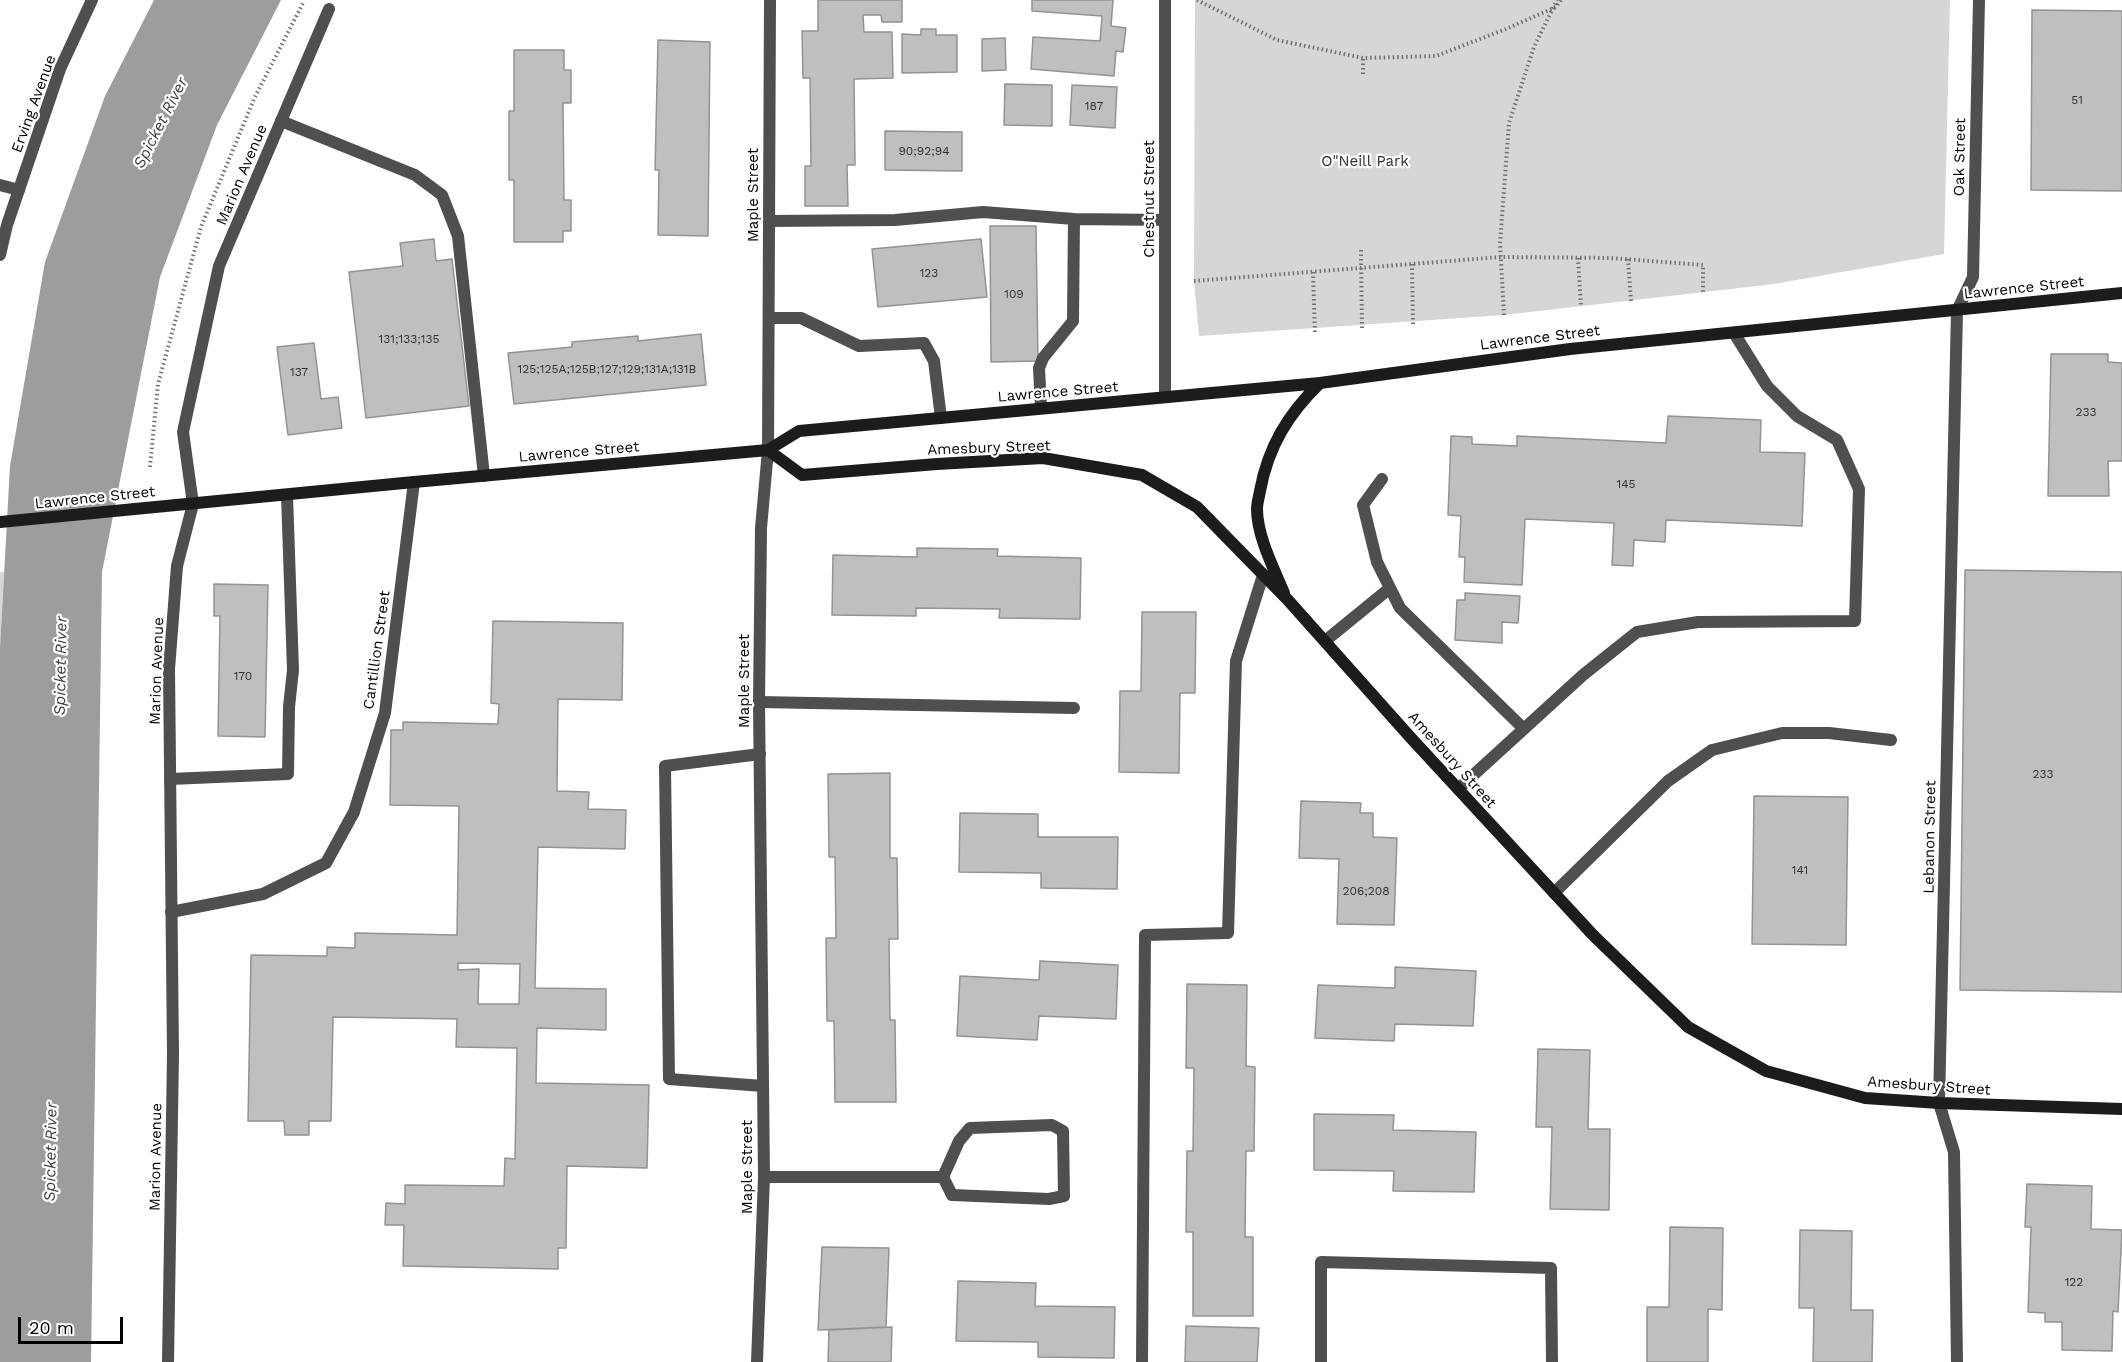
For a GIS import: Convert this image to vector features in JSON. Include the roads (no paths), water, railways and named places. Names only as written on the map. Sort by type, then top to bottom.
[{"type":"main road","name":"Lawrence Street","points":[[0,522],[768,450],[799,431],[1320,383],[1570,349],[2122,293]]},
{"type":"main road","points":[[1287,599],[1265,549],[1257,509],[1264,470],[1280,432],[1298,405],[1320,383]]},
{"type":"main road","name":"Amesbury Street","points":[[768,450],[802,475],[1043,458],[1142,475],[1197,507],[1287,599],[1593,935],[1688,1027],[1766,1071],[1865,1098],[1939,1103],[2122,1109]]},
{"type":"street","name":"Erving Avenue","points":[[0,255],[19,190],[60,69],[92,0]]},
{"type":"street","name":"Maple Street","points":[[757,1362],[764,1177],[759,702],[761,528],[768,450],[770,0]]},
{"type":"street","name":"Chestnut Street","points":[[1165,0],[1165,397]]},
{"type":"street","name":"Oak Street","points":[[1957,311],[1973,277],[1978,0]]},
{"type":"street","name":"Marion Avenue","points":[[168,1362],[173,1054],[169,669],[177,566],[193,504],[183,432],[219,266],[329,9]]},
{"type":"street","points":[[281,121],[415,175],[442,195],[458,236],[484,476]]},
{"type":"street","points":[[0,185],[19,190]]},
{"type":"street","points":[[769,221],[895,220],[982,212],[1074,219],[1165,220]]},
{"type":"street","points":[[1041,408],[1040,368],[1043,358],[1073,321],[1074,219]]},
{"type":"street","name":"Lebanon Street","points":[[1957,311],[1939,1103],[1954,1152],[1957,1362]]},
{"type":"street","points":[[769,318],[801,318],[859,346],[924,343],[933,361],[941,418]]},
{"type":"street","points":[[1458,789],[1584,675],[1637,632],[1698,622],[1856,621],[1859,489],[1837,440],[1797,416],[1767,386],[1734,333]]},
{"type":"street","points":[[1382,480],[1363,505],[1377,562],[1400,608],[1524,729]]},
{"type":"street","name":"Cantillion Street","points":[[171,912],[263,894],[326,863],[354,812],[385,713],[414,482]]},
{"type":"street","points":[[170,779],[288,774],[289,707],[293,659],[287,495]]},
{"type":"street","points":[[1143,1362],[1145,935],[1228,933],[1236,661],[1263,575]]},
{"type":"street","points":[[1325,642],[1390,588]]},
{"type":"street","points":[[759,702],[1074,708]]},
{"type":"street","points":[[1554,893],[1668,781],[1712,750],[1782,733],[1830,733],[1891,740]]},
{"type":"street","points":[[760,754],[664,766],[669,1079],[763,1086]]},
{"type":"street","points":[[1052,1125],[1063,1131],[1064,1196],[1049,1199],[952,1195],[943,1177],[958,1141],[970,1128],[1052,1125]]},
{"type":"street","points":[[764,1177],[943,1177]]},
{"type":"street","points":[[1322,1362],[1321,1262],[1551,1268],[1551,1362]]},
{"type":"water","name":"Spicket River","points":[[154,0],[281,0],[217,125],[160,277],[102,572],[91,1362],[0,1362],[0,648],[10,466],[45,262],[105,96]]},
{"type":"park label","name":"O\"Neill Park","points":[[1365,162]]}]
